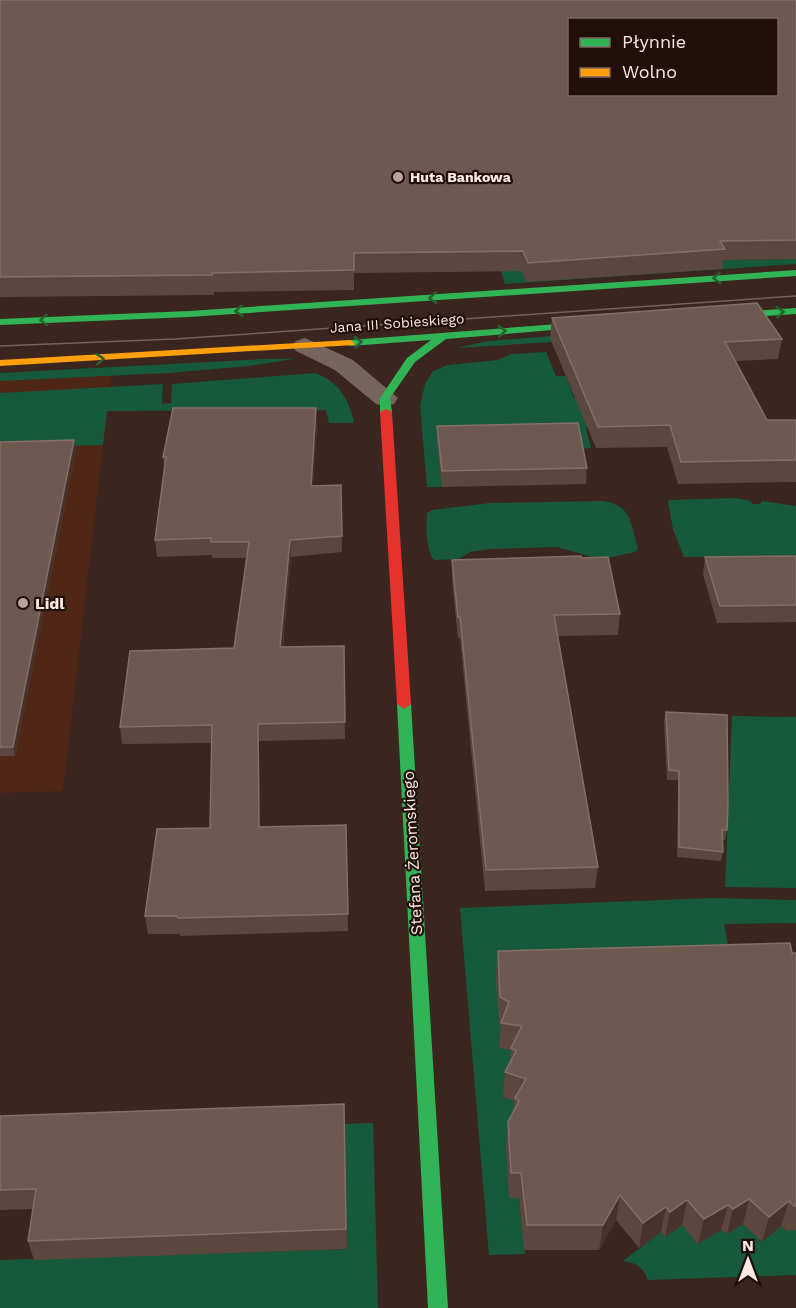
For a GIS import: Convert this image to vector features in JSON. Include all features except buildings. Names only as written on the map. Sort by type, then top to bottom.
[{"type":"main road","name":"Jana III Sobieskiego","points":[[0,322],[199,313],[796,273]]},
{"type":"main road","points":[[702,317],[796,311]]},
{"type":"main road","name":"Jana III Sobieskiego","points":[[0,363],[305,346],[613,323]]},
{"type":"main road","points":[[385,398],[411,360],[443,336]]},
{"type":"main road","name":"Stefana Żeromskiego","points":[[385,398],[397,570],[438,1308]]},
{"type":"street","points":[[305,346],[344,365],[385,398]]},
{"type":"shaded area","points":[[112,368],[63,791],[0,793],[0,373]]},
{"type":"green space","points":[[796,259],[796,264],[505,284],[501,271],[647,269],[712,260]]},
{"type":"green space","points":[[550,336],[552,342],[457,348],[488,341]]},
{"type":"green space","points":[[546,352],[556,376],[566,376],[574,398],[652,394],[646,440],[639,447],[633,428],[586,428],[591,448],[578,449],[442,487],[427,487],[420,406],[425,384],[433,371],[448,365],[498,360],[511,354]]},
{"type":"green space","points":[[293,359],[249,366],[169,373],[0,381],[0,373]]},
{"type":"green space","points":[[315,373],[330,381],[342,392],[354,423],[329,423],[326,410],[107,411],[103,445],[0,448],[0,393],[163,384],[162,404],[171,403],[172,384]]},
{"type":"green space","points":[[735,498],[751,501],[752,504],[760,504],[762,501],[796,506],[796,555],[684,557],[673,529],[668,502],[670,500]]},
{"type":"green space","points":[[601,501],[619,506],[628,516],[638,548],[635,552],[608,558],[592,557],[557,547],[491,549],[470,552],[459,559],[434,560],[429,550],[427,513],[432,510],[490,503]]},
{"type":"green space","points":[[732,716],[796,717],[796,888],[725,887]]},
{"type":"green space","points":[[712,898],[796,900],[796,923],[724,924],[729,949],[506,1046],[519,1055],[524,1105],[520,1180],[507,1180],[519,1198],[525,1254],[489,1255],[460,908]]},
{"type":"green space","points":[[373,1123],[378,1308],[0,1308],[0,1260],[347,1249],[345,1124]]},
{"type":"green space","points":[[747,1221],[762,1242],[781,1226],[787,1231],[796,1225],[796,1275],[648,1280],[639,1266],[623,1261],[661,1232],[666,1236],[685,1223],[721,1230],[727,1234]]},
{"type":"tram line","points":[[0,346],[175,339],[796,296]]},
{"type":"traffic: fast","points":[[0,322],[189,314],[796,273]]},
{"type":"traffic: fast","points":[[720,316],[796,311]]},
{"type":"traffic: fast","points":[[350,343],[597,324]]},
{"type":"traffic: fast","points":[[386,412],[385,398],[411,360],[443,336]]},
{"type":"traffic: fast","points":[[404,704],[438,1308]]},
{"type":"traffic: slow","points":[[0,363],[350,343]]},
{"type":"traffic: jam","points":[[386,412],[404,704]]},
{"type":"place","name":"Huta Bankowa","points":[[398,177]]},
{"type":"place","name":"Lidl","points":[[23,603]]}]
